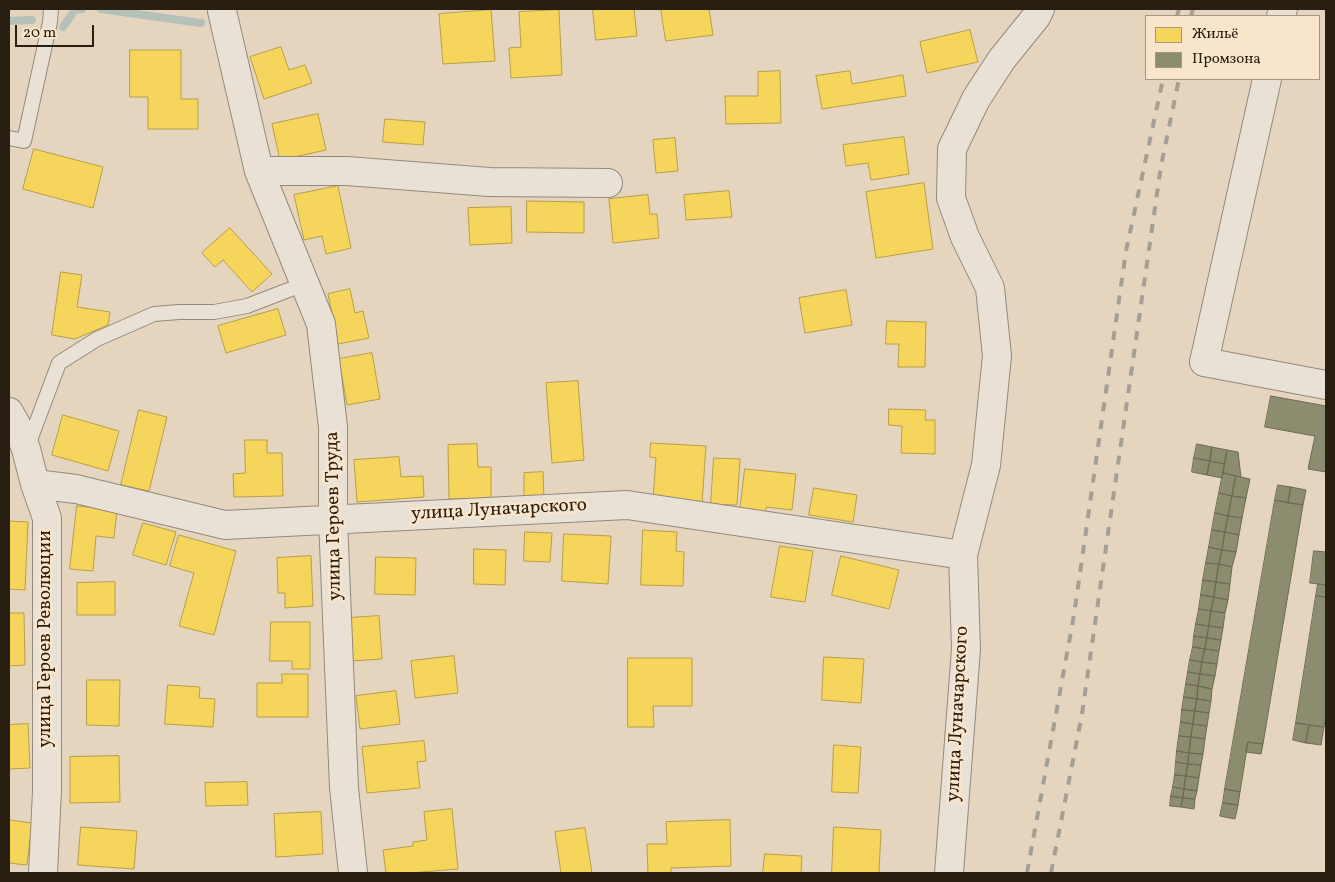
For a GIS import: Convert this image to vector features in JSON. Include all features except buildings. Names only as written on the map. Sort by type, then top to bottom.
[{"type":"street","name":"улица Героев Труда","points":[[217,9],[259,171],[321,324],[333,427],[333,519],[344,788],[353,873]]},
{"type":"street","name":"улица Луначарского","points":[[950,873],[966,649],[963,555],[986,465],[997,356],[990,288],[965,237],[951,198],[952,149],[976,99],[1002,59],[1036,17],[1040,9]]},
{"type":"street","points":[[1267,80],[1204,362],[1326,385]]},
{"type":"street","points":[[259,171],[347,171],[489,182],[608,183]]},
{"type":"street","name":"улица Героев Революции","points":[[9,412],[26,449],[35,484],[47,518],[47,791],[43,873]]},
{"type":"street","name":"улица Луначарского","points":[[35,484],[76,490],[225,525],[627,504],[963,555]]},
{"type":"lane","points":[[9,138],[24,141],[50,22],[51,9]]},
{"type":"lane","points":[[26,449],[59,363],[97,338],[154,314],[214,312],[247,306],[304,284]]},
{"type":"waterway","points":[[63,27],[75,10],[82,9]]},
{"type":"waterway","points":[[101,9],[201,23]]},
{"type":"waterway","points":[[9,21],[32,20]]},
{"type":"railway","points":[[1177,15],[1179,9]]},
{"type":"railway","points":[[1191,15],[1193,9]]},
{"type":"railway","points":[[1027,873],[1074,615],[1126,251],[1163,80]]},
{"type":"railway","points":[[1051,873],[1082,714],[1161,166],[1179,80]]}]
